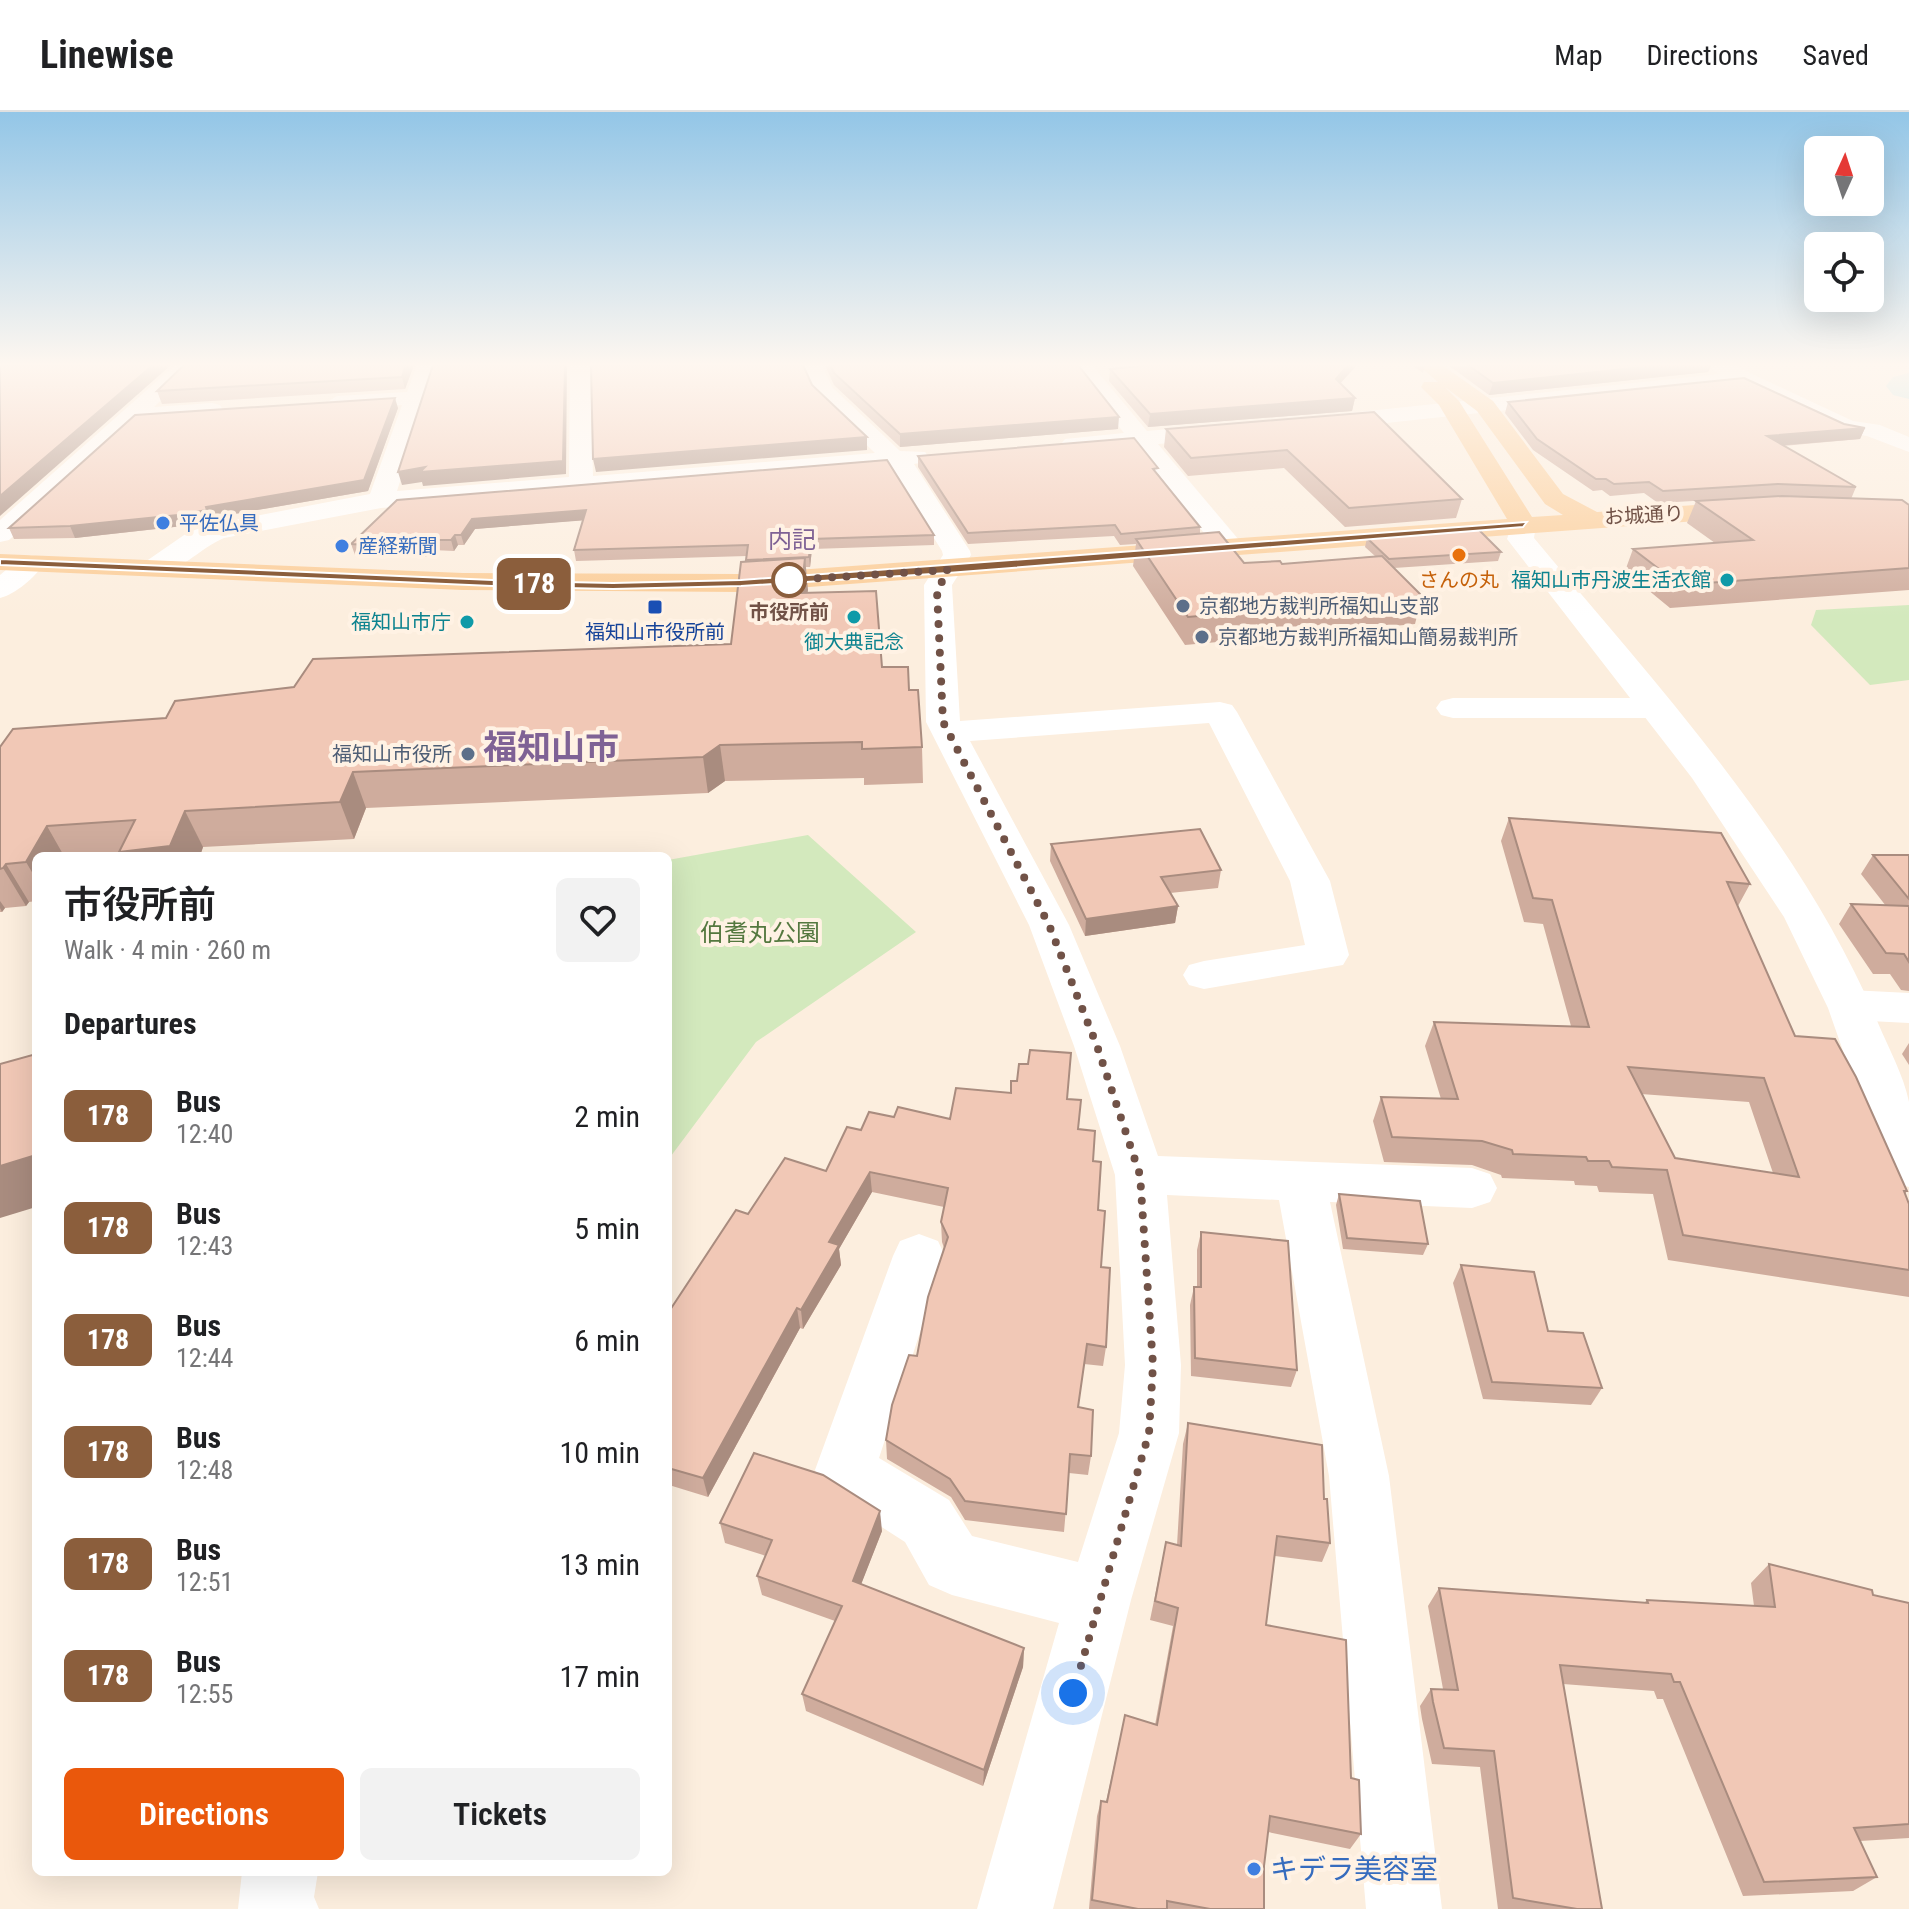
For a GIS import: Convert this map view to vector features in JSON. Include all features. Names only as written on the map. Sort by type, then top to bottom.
[{"type":"main road","points":[[1476,449],[1523,524]]},
{"type":"main road","points":[[1497,449],[1529,501],[1523,524]]},
{"type":"main road","points":[[1517,449],[1554,499],[1588,518]]},
{"type":"main road","name":"お城通り","points":[[0,562],[613,586],[741,583],[948,570],[1588,518],[1773,507]]},
{"type":"street","points":[[0,534],[97,449]]},
{"type":"street","points":[[381,500],[399,449]]},
{"type":"street","points":[[581,449],[581,483]]},
{"type":"street","points":[[885,449],[896,459],[956,551],[937,591],[943,722],[1049,925],[1097,1046],[1140,1175],[1153,1365],[1149,1433],[1098,1600],[1015,1909]]},
{"type":"street","points":[[1151,449],[1229,546]]},
{"type":"street","points":[[1891,449],[1909,458]]},
{"type":"street","points":[[155,568],[197,539],[217,531],[381,500],[947,454]]},
{"type":"street","points":[[1523,524],[1520,539],[1657,708],[1736,814],[1805,918],[1850,1005],[1909,1168]]},
{"type":"street","points":[[0,589],[31,563]]},
{"type":"street","points":[[1453,708],[1657,708]]},
{"type":"street","points":[[949,732],[1220,712],[1310,881],[1328,955],[1204,975]]},
{"type":"street","points":[[1850,1005],[1909,1008]]},
{"type":"street","points":[[1140,1175],[1472,1188]]},
{"type":"street","points":[[1301,1183],[1359,1476],[1404,1909]]},
{"type":"street","points":[[919,1256],[845,1470],[927,1521],[952,1563],[1098,1600]]},
{"type":"street","points":[[279,1876],[275,1907],[281,1909]]},
{"type":"green space","points":[[1909,605],[1909,680],[1870,685],[1811,625],[1816,610]]},
{"type":"green space","name":"伯耆丸公園","points":[[808,835],[916,932],[756,1042],[672,1155],[672,859]]},
{"type":"building","points":[[0,449],[55,449],[0,496]]},
{"type":"building","points":[[97,449],[376,449],[364,480],[206,507],[207,510],[178,515],[70,526],[9,528]]},
{"type":"building","points":[[406,449],[563,449],[563,461],[420,472],[425,467],[398,472]]},
{"type":"building","points":[[593,449],[719,449],[593,459]]},
{"type":"building","points":[[1004,449],[1143,449],[1158,468],[1153,469],[1200,527],[1121,534],[1115,525],[968,533],[918,456]]},
{"type":"building","points":[[1183,449],[1411,449],[1462,499],[1349,508],[1287,450],[1191,458]]},
{"type":"building","points":[[1552,449],[1789,449],[1856,487],[1778,484],[1663,491],[1649,482],[1614,484],[1606,479],[1596,479]]},
{"type":"building","points":[[887,460],[934,535],[811,539],[809,557],[746,560],[748,545],[574,550],[586,510],[472,519],[461,535],[455,535],[451,540],[429,540],[423,547],[351,544],[397,500]]},
{"type":"building","points":[[1782,496],[1902,500],[1909,505],[1909,568],[1680,585],[1633,549],[1753,540],[1696,501]]},
{"type":"building","points":[[1478,529],[1501,552],[1389,559],[1367,538]]},
{"type":"building","points":[[1219,532],[1244,563],[1280,561],[1282,564],[1382,556],[1422,596],[1188,617],[1136,539]]},
{"type":"building","points":[[805,558],[801,593],[876,591],[882,667],[908,667],[909,690],[918,690],[922,747],[862,749],[862,742],[720,745],[703,757],[353,772],[340,802],[185,811],[170,846],[119,852],[135,820],[47,826],[26,862],[6,864],[0,869],[0,747],[13,729],[166,718],[175,701],[294,687],[313,659],[731,644],[741,562]]},
{"type":"building","points":[[1509,818],[1721,833],[1750,884],[1727,882],[1795,1036],[1835,1039],[1856,1077],[1907,1191],[1904,1191],[1909,1204],[1909,1270],[1683,1235],[1667,1170],[1612,1167],[1609,1161],[1588,1161],[1586,1157],[1513,1154],[1512,1150],[1482,1141],[1392,1137],[1381,1097],[1458,1099],[1434,1022],[1589,1027],[1552,900],[1533,898]],"holes":[[[1628,1067],[1764,1078],[1799,1177],[1675,1158]]]},
{"type":"building","points":[[1200,829],[1221,870],[1161,877],[1178,906],[1086,919],[1051,844]]},
{"type":"building","points":[[1873,855],[1909,855],[1909,899]]},
{"type":"building","points":[[1851,904],[1909,906],[1909,962],[1904,954],[1886,953]]},
{"type":"building","points":[[1030,1050],[1071,1053],[1067,1099],[1081,1100],[1078,1129],[1095,1131],[1093,1161],[1101,1162],[1098,1210],[1105,1211],[1101,1267],[1110,1268],[1106,1347],[1087,1344],[1078,1407],[1093,1410],[1091,1456],[1070,1454],[1066,1514],[965,1501],[950,1479],[886,1440],[892,1405],[909,1355],[917,1356],[928,1297],[948,1237],[941,1222],[948,1188],[870,1172],[829,1242],[839,1245],[801,1310],[797,1308],[703,1478],[672,1469],[672,1307],[736,1210],[748,1214],[785,1158],[826,1171],[847,1127],[861,1130],[869,1112],[894,1117],[898,1107],[950,1119],[956,1088],[1011,1093],[1011,1081],[1017,1081],[1019,1064],[1028,1064]]},
{"type":"building","points":[[32,1055],[32,1156],[0,1166],[0,1064]]},
{"type":"building","points":[[1339,1194],[1420,1201],[1428,1244],[1347,1238]]},
{"type":"building","points":[[1201,1232],[1288,1241],[1297,1370],[1195,1358],[1194,1287],[1201,1287]]},
{"type":"building","points":[[1461,1265],[1534,1272],[1548,1331],[1583,1333],[1602,1388],[1492,1382]]},
{"type":"building","points":[[1188,1423],[1322,1445],[1324,1499],[1327,1499],[1330,1543],[1277,1536],[1266,1625],[1346,1640],[1351,1778],[1359,1780],[1361,1834],[1270,1816],[1264,1866],[1264,1909],[1210,1909],[1167,1901],[1167,1909],[1138,1909],[1092,1900],[1101,1801],[1107,1802],[1125,1715],[1157,1725],[1178,1608],[1155,1601],[1166,1542],[1181,1546]]},
{"type":"building","points":[[754,1453],[823,1475],[880,1511],[853,1581],[1024,1648],[984,1770],[802,1694],[842,1606],[757,1576],[772,1540],[720,1523]]},
{"type":"building","points":[[1769,1564],[1872,1590],[1873,1595],[1909,1603],[1909,1824],[1854,1828],[1877,1877],[1764,1882],[1680,1682],[1674,1682],[1671,1674],[1560,1665],[1602,1909],[1577,1909],[1513,1898],[1494,1751],[1444,1748],[1433,1702],[1431,1689],[1458,1690],[1439,1588],[1648,1603],[1647,1600],[1775,1607]]},
{"type":"bus line","name":"178","points":[[0,562],[518,584],[613,586],[741,583],[948,570],[1523,524]]},
{"type":"place","name":"平佐仏具","points":[[163,523]]},
{"type":"place","name":"産経新聞","points":[[342,546]]},
{"type":"place","name":"さんの丸","points":[[1459,555]]},
{"type":"place","name":"市役所前","points":[[789,580]]},
{"type":"place","name":"福知山市丹波生活衣館","points":[[1727,580]]},
{"type":"place","name":"京都地方裁判所福知山支部","points":[[1183,606]]},
{"type":"place","name":"福知山市役所前","points":[[655,607]]},
{"type":"place","name":"御大典記念","points":[[854,617]]},
{"type":"place","name":"福知山市庁","points":[[467,622]]},
{"type":"place","name":"京都地方裁判所福知山簡易裁判所","points":[[1202,637]]},
{"type":"place","name":"福知山市役所","points":[[468,754]]},
{"type":"place","name":"キデラ美容室","points":[[1254,1869]]},
{"type":"district","name":"内記","points":[[792,540]]},
{"type":"district","name":"福知山市","points":[[551,747]]},
{"type":"route","points":[[789,580],[948,570],[937,591],[943,722],[1049,925],[1097,1046],[1140,1175],[1153,1365],[1149,1433],[1073,1693]]}]
